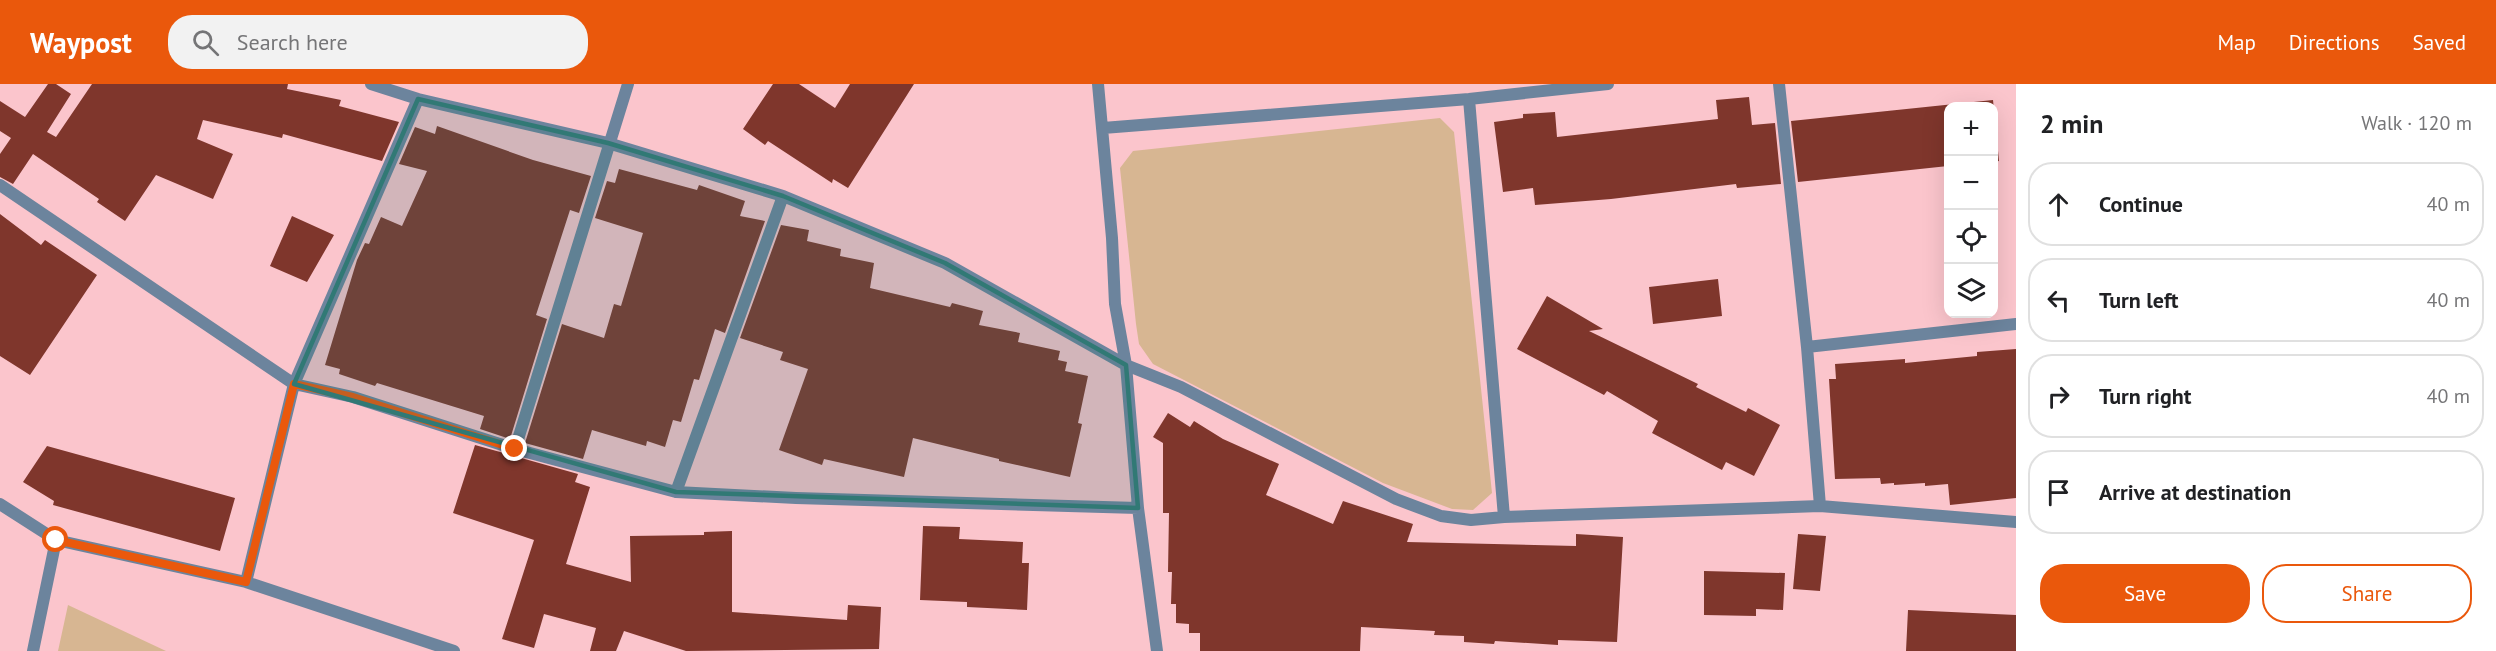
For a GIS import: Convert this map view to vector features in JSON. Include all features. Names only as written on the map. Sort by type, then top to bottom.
[{"type":"street","points":[[372,84],[418,99],[608,143],[783,196],[945,263],[1126,365],[1181,387],[1396,499],[1441,516],[1471,520],[1820,506],[2016,522]]},
{"type":"street","points":[[515,449],[628,84]]},
{"type":"street","points":[[1098,84],[1112,238],[1115,303],[1126,365],[1138,508],[1157,651]]},
{"type":"street","points":[[1103,128],[1469,99],[1608,84]]},
{"type":"street","points":[[1779,84],[1807,346],[1820,506]]},
{"type":"street","points":[[246,582],[294,384],[418,99]]},
{"type":"street","points":[[1469,99],[1504,517]]},
{"type":"street","points":[[0,185],[294,384],[353,397],[515,449],[676,492],[796,498],[1138,508]]},
{"type":"street","points":[[676,492],[783,196]]},
{"type":"street","points":[[1807,346],[2016,324]]},
{"type":"street","points":[[0,504],[56,540],[246,582],[454,651]]},
{"type":"street","points":[[33,651],[56,540]]},
{"type":"highlighted area","points":[[418,99],[608,143],[783,196],[945,263],[1126,365],[1138,508],[676,492],[294,384]]},
{"type":"shaded area","points":[[1440,118],[1454,132],[1492,493],[1473,510],[1452,509],[1383,483],[1153,364],[1139,344],[1120,168],[1133,151]]},
{"type":"shaded area","points":[[68,605],[166,651],[58,651]]},
{"type":"building","points":[[48,84],[56,84],[71,94],[47,132],[56,137],[92,84],[288,84],[287,89],[341,100],[339,106],[399,122],[382,161],[283,134],[282,138],[203,120],[197,139],[233,154],[213,199],[156,175],[125,221],[97,202],[99,199],[33,154],[13,184],[0,177],[0,154],[11,138],[0,131],[0,101],[25,117]]},
{"type":"building","points":[[773,84],[799,84],[835,108],[850,84],[914,84],[848,188],[833,179],[832,183],[768,141],[765,145],[743,129]]},
{"type":"building","points":[[1749,97],[1752,125],[1775,123],[1781,184],[1737,188],[1736,184],[1611,199],[1535,205],[1533,188],[1503,192],[1494,122],[1523,118],[1523,114],[1555,112],[1557,137],[1718,119],[1716,100]]},
{"type":"building","points":[[1944,105],[1944,166],[1798,182],[1791,121]]},
{"type":"building","points":[[437,126],[533,160],[591,176],[579,213],[570,210],[536,315],[547,319],[510,439],[480,429],[484,416],[377,383],[375,386],[339,374],[340,369],[325,365],[357,260],[365,243],[369,244],[381,217],[402,226],[427,171],[399,164],[415,127],[435,134]]},
{"type":"building","points":[[619,169],[697,190],[699,185],[745,201],[740,216],[765,221],[725,333],[715,329],[699,380],[694,379],[681,422],[673,420],[665,447],[647,441],[646,446],[592,430],[583,459],[525,443],[562,324],[604,338],[614,304],[621,306],[643,233],[595,218],[607,181],[615,183]]},
{"type":"building","points":[[0,214],[41,245],[45,240],[97,275],[30,375],[0,356]]},
{"type":"building","points":[[292,216],[334,235],[307,282],[270,266]]},
{"type":"building","points":[[781,225],[809,230],[807,241],[841,249],[840,256],[874,263],[870,288],[950,307],[952,303],[983,311],[979,325],[1020,333],[1018,342],[1060,351],[1058,360],[1067,362],[1065,371],[1088,376],[1078,423],[1082,424],[1070,477],[913,438],[904,477],[824,459],[822,465],[779,450],[808,369],[780,360],[783,352],[740,338]]},
{"type":"building","points":[[1718,279],[1722,316],[1653,324],[1649,287]]},
{"type":"building","points":[[1547,296],[1603,329],[1589,331],[1698,384],[1696,387],[1746,412],[1748,408],[1780,425],[1754,476],[1726,462],[1722,470],[1652,433],[1658,421],[1607,391],[1604,395],[1517,349]]},
{"type":"building","points":[[2016,349],[2016,498],[1950,505],[1948,484],[1894,485],[1894,483],[1881,484],[1880,478],[1835,479],[1829,379],[1836,379],[1835,364],[1905,359],[1905,363],[1977,356],[1977,352]]},
{"type":"building","points":[[1168,413],[1190,427],[1194,421],[1223,439],[1279,464],[1266,495],[1333,524],[1343,501],[1413,524],[1407,542],[1576,546],[1576,534],[1623,537],[1617,642],[1558,640],[1558,645],[1495,641],[1494,644],[1464,642],[1464,636],[1434,635],[1435,631],[1361,627],[1360,651],[1200,651],[1200,633],[1189,633],[1189,624],[1176,623],[1176,604],[1171,604],[1172,572],[1168,572],[1169,513],[1163,513],[1163,443],[1153,437]]},
{"type":"building","points":[[475,445],[578,474],[575,482],[590,487],[566,564],[631,582],[630,536],[704,535],[704,532],[732,531],[732,612],[847,620],[848,605],[881,607],[879,649],[686,651],[624,631],[616,651],[590,651],[596,628],[544,614],[534,648],[502,639],[534,540],[453,513]]},
{"type":"building","points":[[47,446],[235,498],[220,551],[53,505],[54,501],[23,482]]},
{"type":"building","points":[[923,526],[960,527],[959,539],[1023,542],[1022,563],[1029,563],[1027,610],[967,607],[967,602],[920,600]]},
{"type":"building","points":[[1798,534],[1826,536],[1820,591],[1793,589]]},
{"type":"building","points":[[1704,571],[1785,573],[1783,610],[1756,609],[1756,616],[1704,615]]},
{"type":"building","points":[[1908,610],[2016,615],[2016,651],[1906,651]]},
{"type":"route","points":[[56,540],[246,582],[294,384],[353,397],[515,449]]}]
